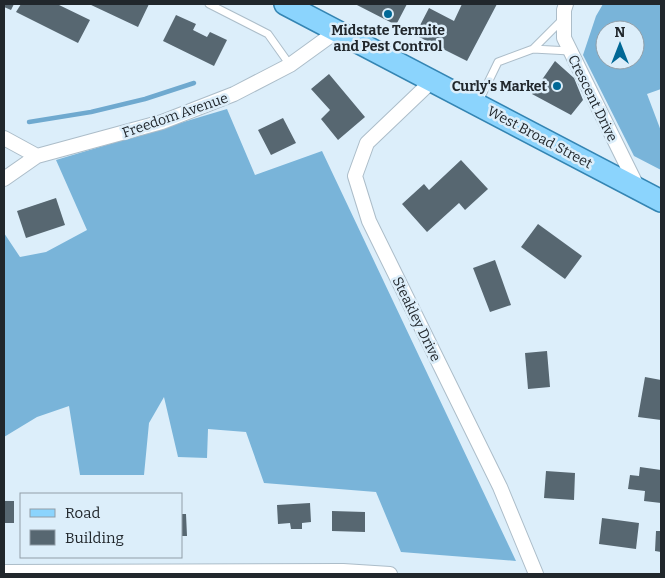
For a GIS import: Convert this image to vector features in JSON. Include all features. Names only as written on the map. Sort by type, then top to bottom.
[{"type":"main road","name":"West Broad Street","points":[[285,4],[661,201]]},
{"type":"street","name":"Crescent Drive","points":[[565,11],[564,38],[638,189]]},
{"type":"street","name":"Freedom Avenue","points":[[4,179],[37,156],[162,122],[234,94],[290,65],[337,31]]},
{"type":"street","name":"Steakley Drive","points":[[433,80],[367,143],[354,176],[369,222],[500,487],[536,574]]},
{"type":"street","points":[[4,138],[37,156]]},
{"type":"street","points":[[4,572],[343,571],[390,574]]},
{"type":"lane","points":[[209,4],[268,34],[290,65]]},
{"type":"lane","points":[[532,49],[565,11]]},
{"type":"lane","points":[[478,104],[498,62],[532,49],[570,51]]},
{"type":"shaded area","points":[[603,4],[661,4],[661,89],[647,94],[661,131],[661,170],[634,156],[583,55],[596,16]]},
{"type":"shaded area","points":[[227,109],[255,175],[322,151],[516,561],[401,552],[376,492],[264,483],[246,432],[208,429],[207,458],[178,457],[164,397],[149,423],[144,475],[80,475],[69,406],[37,417],[4,437],[4,233],[20,257],[46,252],[87,230],[56,160]]},
{"type":"building","points":[[4,4],[14,4],[11,10],[4,7]]},
{"type":"building","points":[[21,4],[57,4],[90,20],[78,43],[16,12]]},
{"type":"building","points":[[89,4],[149,4],[138,27]]},
{"type":"building","name":"Midstate Termite and Pest Control","points":[[355,4],[407,4],[396,25]]},
{"type":"building","points":[[462,4],[497,4],[467,61],[415,35],[429,8],[454,21]]},
{"type":"building","points":[[176,15],[196,24],[193,30],[207,37],[210,32],[227,40],[214,66],[163,41]]},
{"type":"building","name":"Curly's Market","points":[[555,61],[574,78],[583,100],[571,115],[532,94]]},
{"type":"building","points":[[329,74],[365,117],[338,140],[321,119],[330,110],[311,89]]},
{"type":"building","points":[[283,118],[296,143],[271,155],[258,130]]},
{"type":"building","points":[[461,160],[488,189],[465,210],[459,203],[427,232],[402,204],[424,184],[429,190]]},
{"type":"building","points":[[56,198],[65,225],[26,238],[17,211]]},
{"type":"building","points":[[538,224],[582,256],[565,279],[521,247]]},
{"type":"building","points":[[495,260],[511,305],[490,312],[473,268]]},
{"type":"building","points":[[547,351],[550,387],[528,389],[525,353]]},
{"type":"building","points":[[645,377],[661,380],[661,420],[638,417]]},
{"type":"building","points":[[640,467],[661,470],[661,503],[644,501],[645,491],[628,489],[630,475],[639,476]]},
{"type":"building","points":[[546,471],[575,473],[574,500],[544,498]]},
{"type":"building","points":[[4,501],[14,501],[14,523],[4,523]]},
{"type":"building","points":[[310,503],[311,522],[302,523],[302,529],[291,529],[290,523],[278,524],[277,505]]},
{"type":"building","points":[[332,511],[365,512],[365,532],[332,531]]},
{"type":"building","points":[[182,514],[186,514],[187,536],[182,536]]},
{"type":"building","points":[[602,518],[639,523],[636,549],[599,544]]},
{"type":"building","points":[[656,531],[661,531],[661,552],[655,551]]},
{"type":"waterway","points":[[29,122],[91,112],[145,99],[194,83]]},
{"type":"place","name":"Midstate Termite and Pest Control","points":[[388,14]]},
{"type":"place","name":"Curly's Market","points":[[557,86]]}]
